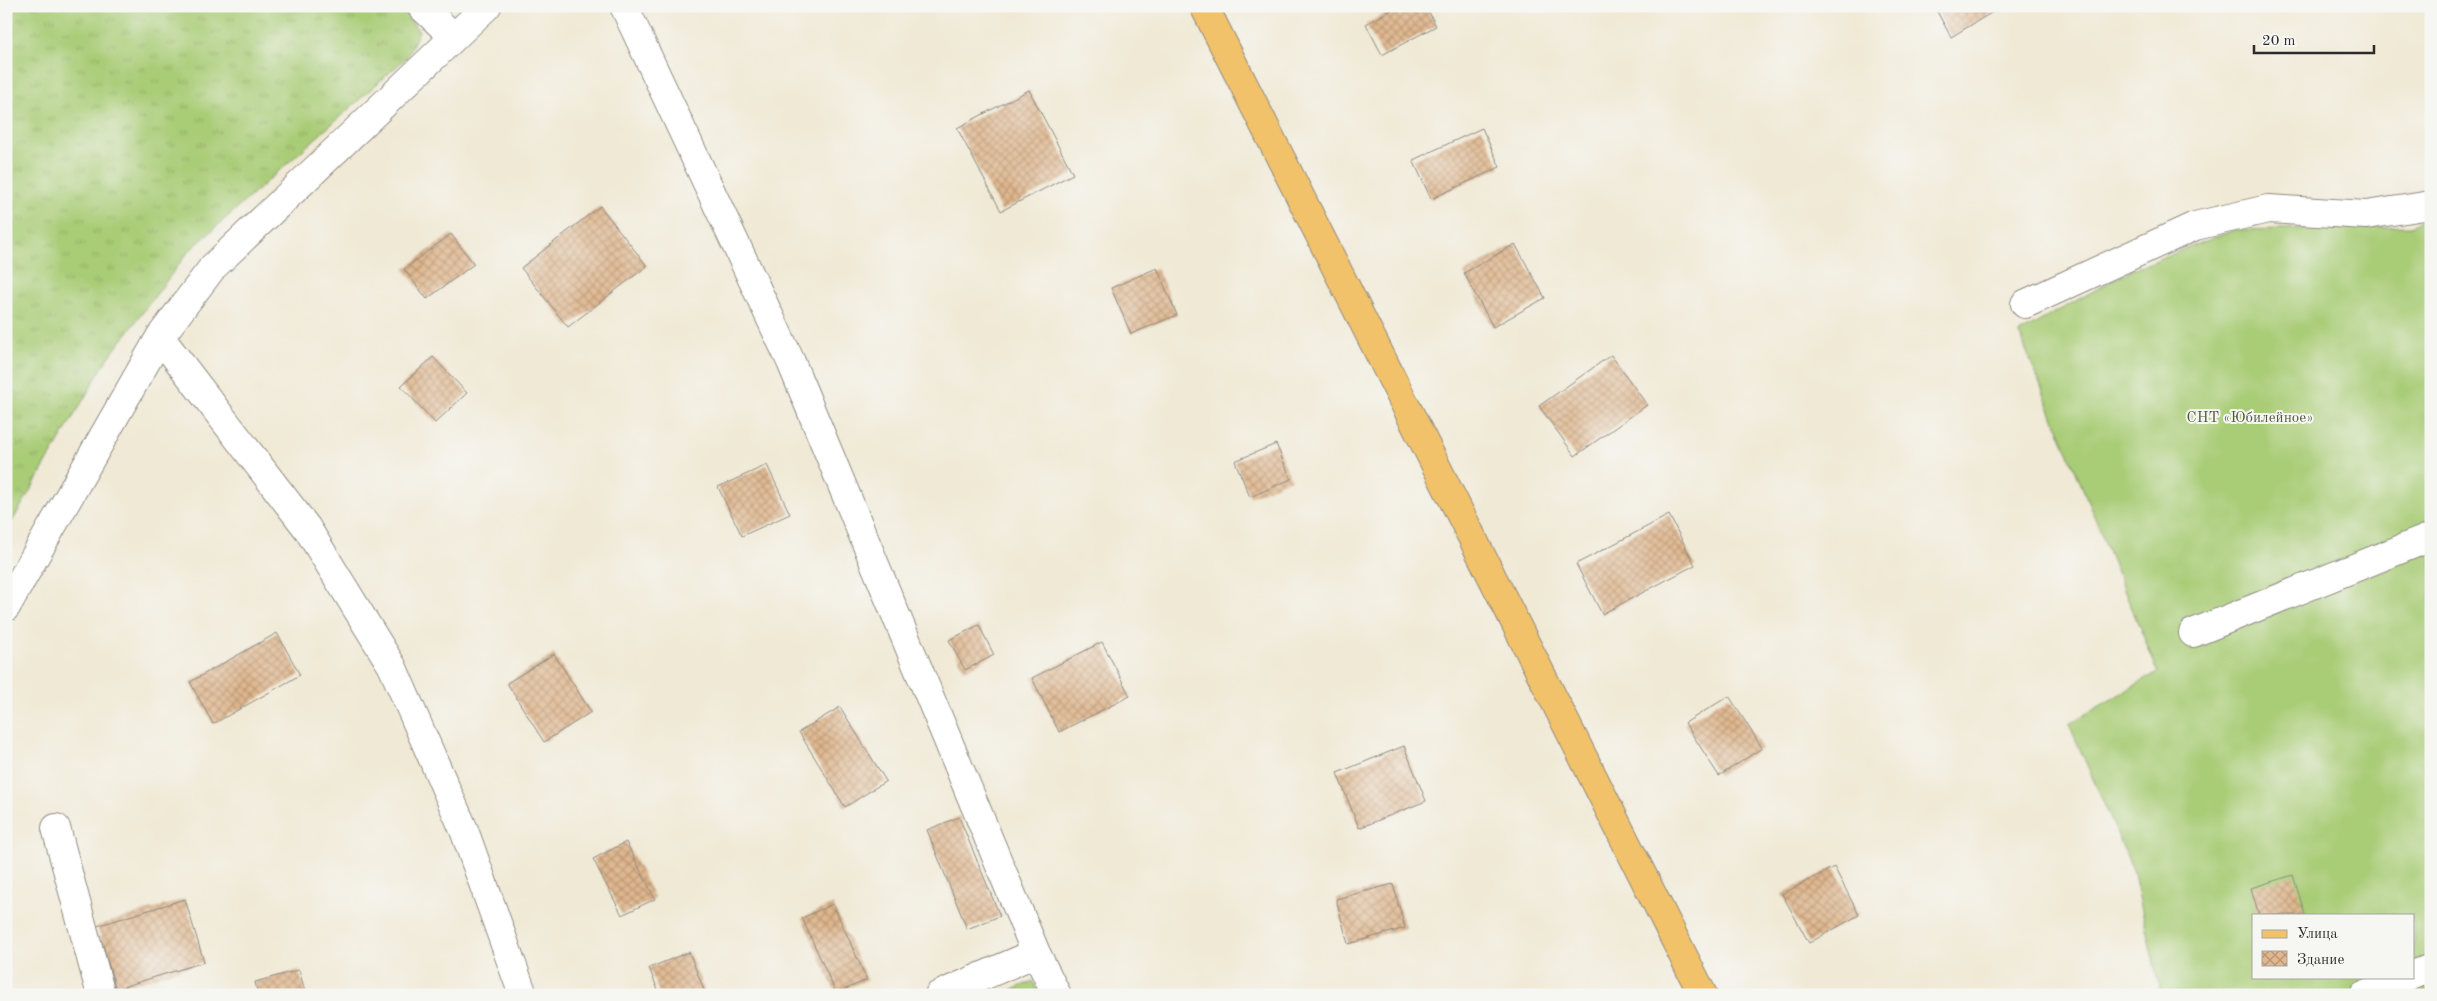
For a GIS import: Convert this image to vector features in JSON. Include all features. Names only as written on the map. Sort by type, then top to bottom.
[{"type":"main road","points":[[1204,6],[1703,995]]},
{"type":"street","points":[[421,6],[454,37]]},
{"type":"street","points":[[6,607],[160,337],[213,267],[487,6]]},
{"type":"street","points":[[624,6],[791,362],[1036,953],[1057,995]]},
{"type":"street","points":[[2025,304],[2195,226],[2268,209],[2366,215],[2431,204]]},
{"type":"street","points":[[160,337],[307,528],[392,666],[464,830],[523,995]]},
{"type":"street","points":[[2193,634],[2431,538]]},
{"type":"street","points":[[56,828],[101,995]]},
{"type":"street","points":[[939,995],[1036,953]]},
{"type":"street","points":[[2414,975],[2431,968]]},
{"type":"street","points":[[2364,995],[2406,978]]},
{"type":"green space","points":[[6,6],[399,6],[419,31],[407,57],[189,251],[106,361],[6,532]]},
{"type":"green space","name":"СНТ «Юбилейное»","points":[[2431,216],[2431,995],[2161,995],[2133,870],[2069,724],[2158,672],[2019,333],[2129,271],[2234,230],[2411,226]]},
{"type":"green space","points":[[1033,981],[1040,995],[1000,995]]},
{"type":"building","points":[[1399,6],[1426,6],[1436,26],[1382,55],[1366,24]]},
{"type":"building","points":[[1934,6],[1994,6],[1996,10],[1951,37]]},
{"type":"building","points":[[1029,90],[1073,174],[1001,211],[957,128]]},
{"type":"building","points":[[1482,128],[1500,167],[1431,199],[1413,160]]},
{"type":"building","points":[[600,206],[647,266],[568,327],[521,268]]},
{"type":"building","points":[[451,234],[474,264],[427,299],[404,269]]},
{"type":"building","points":[[1515,244],[1545,298],[1493,327],[1464,273]]},
{"type":"building","points":[[1157,268],[1177,315],[1131,334],[1111,288]]},
{"type":"building","points":[[1611,355],[1647,405],[1575,456],[1539,406]]},
{"type":"building","points":[[433,357],[467,393],[435,423],[401,386]]},
{"type":"building","points":[[1276,444],[1291,479],[1250,497],[1235,461]]},
{"type":"building","points":[[767,465],[790,514],[742,536],[718,487]]},
{"type":"building","points":[[1669,515],[1695,565],[1602,614],[1576,564]]},
{"type":"building","points":[[979,625],[994,655],[965,670],[949,640]]},
{"type":"building","points":[[277,633],[300,675],[213,724],[190,682]]},
{"type":"building","points":[[1102,642],[1130,696],[1059,732],[1032,678]]},
{"type":"building","points":[[554,654],[591,712],[544,742],[507,683]]},
{"type":"building","points":[[1729,696],[1762,748],[1719,776],[1685,723]]},
{"type":"building","points":[[840,707],[886,781],[845,807],[799,732]]},
{"type":"building","points":[[1404,746],[1426,801],[1359,828],[1337,773]]},
{"type":"building","points":[[959,817],[1000,916],[967,929],[927,830]]},
{"type":"building","points":[[626,842],[655,899],[622,915],[593,859]]},
{"type":"building","points":[[1834,867],[1859,915],[1809,943],[1782,894]]},
{"type":"building","points":[[2293,875],[2305,914],[2259,914],[2251,888]]},
{"type":"building","points":[[1393,884],[1405,928],[1348,944],[1336,899]]},
{"type":"building","points":[[185,899],[204,962],[116,989],[97,926]]},
{"type":"building","points":[[833,904],[867,980],[836,993],[802,918]]},
{"type":"building","points":[[689,952],[706,995],[660,995],[649,968]]},
{"type":"building","points":[[299,970],[306,995],[258,995],[255,982]]}]
